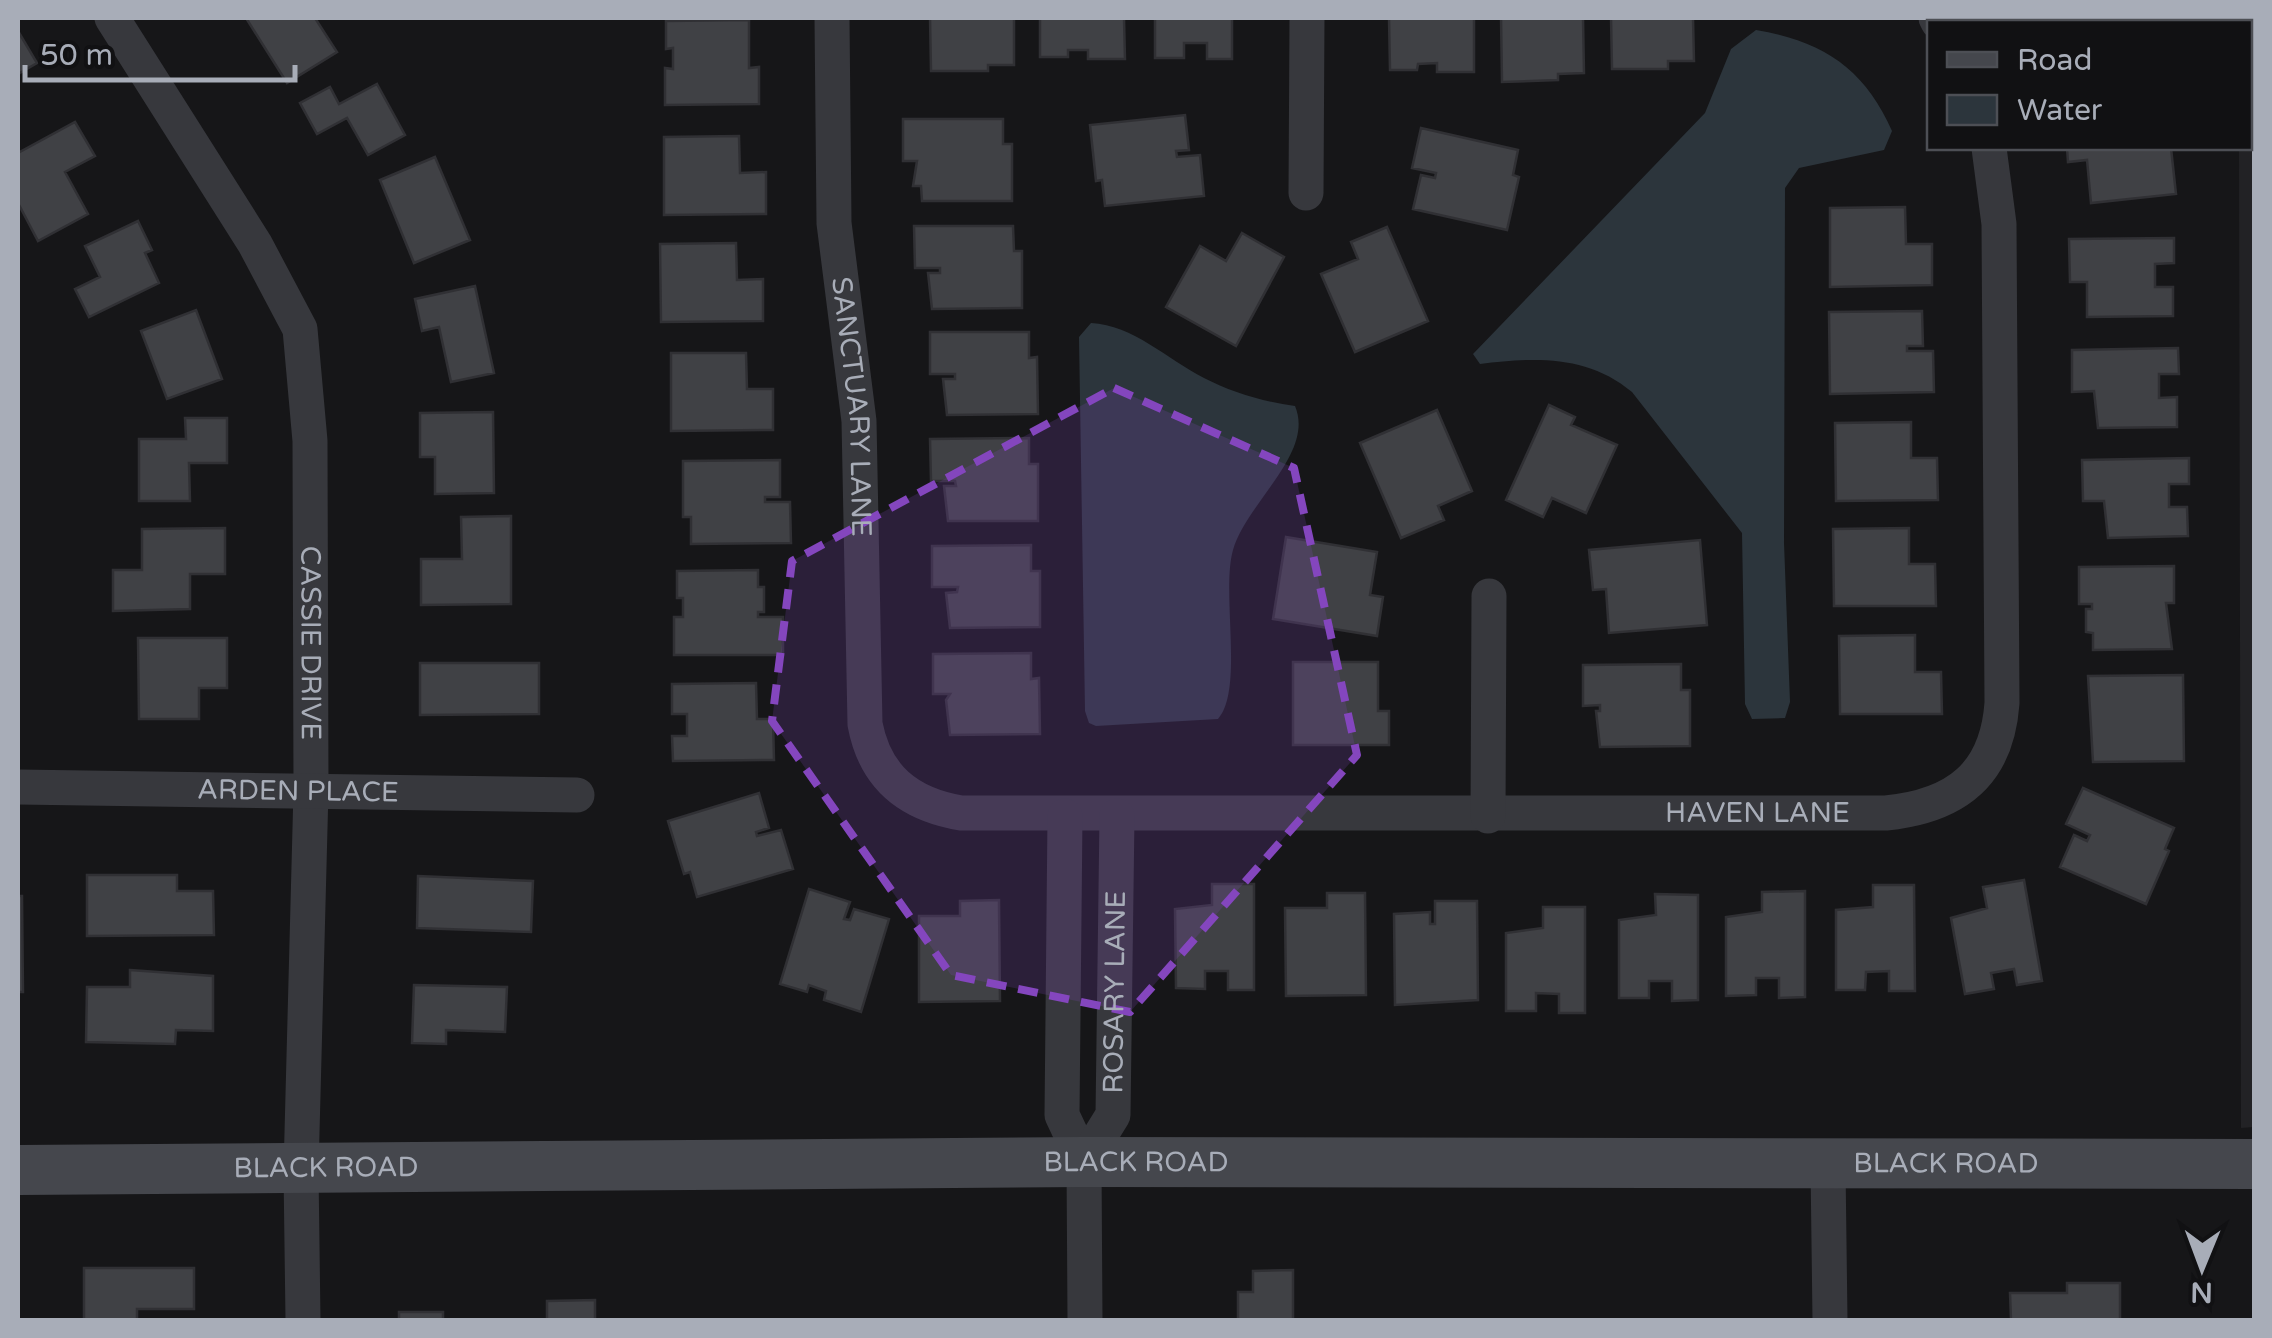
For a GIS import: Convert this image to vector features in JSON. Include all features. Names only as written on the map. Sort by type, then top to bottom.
[{"type":"main road","name":"BLACK ROAD","points":[[18,1170],[301,1171],[1084,1162],[2254,1164]]},
{"type":"street","name":"CASSIE DRIVE","points":[[112,18],[255,244],[300,329],[310,440],[311,790],[301,1171],[304,1320]]},
{"type":"street","name":"SANCTUARY LANE","points":[[832,18],[834,223],[859,421],[865,724],[879,768],[896,788]]},
{"type":"street","points":[[1306,192],[1307,18]]},
{"type":"street","name":"HAVEN LANE","points":[[896,788],[936,809],[995,816],[1908,811],[1949,795],[1994,756],[2002,703],[1999,244],[1989,150]]},
{"type":"street","points":[[1488,816],[1489,596]]},
{"type":"street","name":"ARDEN PLACE","points":[[18,788],[577,795]]},
{"type":"street","name":"ROSARY LANE","points":[[1065,816],[1062,1115],[1084,1162],[1085,1320]]},
{"type":"street","name":"ROSARY LANE","points":[[1084,1162],[1113,1115],[1117,816]]},
{"type":"street","points":[[1828,1166],[1830,1320]]},
{"type":"highlighted area","points":[[1114,388],[1294,468],[1357,755],[1130,1012],[951,975],[772,721],[792,561]]},
{"type":"shaded area","points":[[2254,18],[2254,1127],[2241,1128],[2239,150],[2252,150],[2252,20],[2238,20]]},
{"type":"water","points":[[1756,30],[1802,42],[1839,61],[1869,91],[1892,131],[1884,150],[1799,168],[1785,188],[1784,543],[1790,702],[1785,718],[1752,719],[1745,704],[1742,533],[1632,392],[1615,380],[1579,365],[1560,362],[1480,364],[1473,354],[1705,113],[1731,49]]},
{"type":"water","points":[[1091,323],[1135,336],[1225,388],[1295,406],[1299,424],[1296,442],[1233,550],[1229,590],[1230,686],[1218,719],[1096,726],[1089,723],[1085,711],[1079,337]]},
{"type":"building","points":[[246,18],[315,18],[337,52],[287,83]]},
{"type":"building","points":[[930,18],[1014,18],[1014,65],[988,65],[988,71],[931,71]]},
{"type":"building","points":[[1040,18],[1124,18],[1125,59],[1088,59],[1088,50],[1068,50],[1068,57],[1040,57]]},
{"type":"building","points":[[1155,18],[1232,18],[1232,59],[1207,59],[1207,43],[1184,43],[1184,58],[1155,58]]},
{"type":"building","points":[[1389,18],[1474,18],[1474,72],[1437,72],[1437,63],[1418,64],[1417,70],[1390,70]]},
{"type":"building","points":[[1501,18],[1583,18],[1584,73],[1558,74],[1558,80],[1502,82]]},
{"type":"building","points":[[1611,18],[1693,18],[1694,61],[1668,61],[1668,69],[1612,69]]},
{"type":"building","points":[[2138,18],[2139,20],[2026,19]]},
{"type":"building","points":[[749,20],[749,68],[759,67],[759,104],[665,105],[665,68],[673,69],[673,48],[666,49],[666,21]]},
{"type":"building","points":[[18,31],[37,63],[18,74]]},
{"type":"building","points":[[377,84],[405,135],[368,155],[347,118],[317,134],[300,103],[330,87],[339,104]]},
{"type":"building","points":[[1185,115],[1189,150],[1176,151],[1177,157],[1200,155],[1204,196],[1105,206],[1102,180],[1096,181],[1090,125]]},
{"type":"building","points":[[903,119],[1003,119],[1003,144],[1012,144],[1012,201],[922,201],[921,186],[913,186],[917,161],[903,161]]},
{"type":"building","points":[[75,122],[95,156],[65,172],[88,214],[38,241],[18,203],[18,153]]},
{"type":"building","points":[[1421,128],[1518,150],[1513,175],[1519,177],[1507,230],[1413,209],[1421,175],[1435,178],[1436,173],[1412,168]]},
{"type":"building","points":[[739,136],[740,173],[766,172],[766,214],[664,215],[664,137]]},
{"type":"building","points":[[2067,150],[2171,150],[2176,194],[2091,203],[2087,160],[2068,162]]},
{"type":"building","points":[[435,157],[470,240],[414,263],[380,180]]},
{"type":"building","points":[[1905,207],[1906,244],[1932,244],[1932,285],[1830,287],[1830,208]]},
{"type":"building","points":[[138,221],[152,250],[145,253],[159,283],[89,317],[75,289],[100,277],[85,246]]},
{"type":"building","points":[[914,226],[1013,226],[1014,251],[1022,251],[1022,308],[932,309],[928,273],[940,273],[940,268],[915,268]]},
{"type":"building","points":[[1387,227],[1428,321],[1355,352],[1321,274],[1358,259],[1351,242]]},
{"type":"building","points":[[1242,233],[1284,257],[1236,346],[1166,307],[1200,246],[1226,261]]},
{"type":"building","points":[[2174,238],[2174,263],[2155,264],[2155,287],[2173,287],[2173,316],[2087,317],[2087,282],[2070,282],[2069,239]]},
{"type":"building","points":[[736,243],[737,280],[763,279],[763,321],[661,322],[660,244]]},
{"type":"building","points":[[475,286],[494,373],[451,382],[439,327],[422,331],[415,299]]},
{"type":"building","points":[[196,310],[222,379],[167,399],[141,331]]},
{"type":"building","points":[[1922,311],[1923,346],[1907,346],[1907,351],[1933,351],[1934,392],[1830,394],[1829,312]]},
{"type":"building","points":[[930,332],[1029,332],[1029,358],[1037,357],[1038,414],[947,415],[943,379],[955,379],[955,374],[930,374]]},
{"type":"building","points":[[2178,348],[2179,374],[2159,374],[2159,398],[2177,397],[2177,427],[2098,428],[2094,391],[2072,392],[2072,350]]},
{"type":"building","points":[[671,353],[746,353],[747,389],[773,389],[773,430],[671,431]]},
{"type":"building","points":[[1549,405],[1575,417],[1571,425],[1617,445],[1586,513],[1552,498],[1543,517],[1506,500]]},
{"type":"building","points":[[1437,410],[1472,491],[1438,506],[1444,520],[1401,538],[1360,443]]},
{"type":"building","points":[[493,412],[494,493],[435,494],[435,457],[420,457],[420,413]]},
{"type":"building","points":[[185,418],[227,418],[227,463],[189,463],[190,501],[139,501],[139,439],[186,439]]},
{"type":"building","points":[[1911,422],[1911,458],[1937,458],[1938,500],[1836,501],[1835,423]]},
{"type":"building","points":[[1029,438],[1029,464],[1038,464],[1038,521],[948,521],[944,486],[956,486],[955,481],[931,481],[930,439]]},
{"type":"building","points":[[2189,458],[2189,484],[2169,484],[2169,507],[2187,507],[2188,536],[2108,538],[2104,501],[2083,501],[2082,460]]},
{"type":"building","points":[[780,460],[780,497],[765,497],[765,502],[790,502],[791,543],[691,544],[691,517],[683,517],[683,461]]},
{"type":"building","points":[[511,516],[511,604],[421,605],[421,559],[462,559],[461,517]]},
{"type":"building","points":[[225,528],[225,574],[190,574],[190,609],[113,611],[113,570],[142,570],[142,529]]},
{"type":"building","points":[[1909,528],[1909,564],[1935,564],[1936,606],[1834,606],[1833,529]]},
{"type":"building","points":[[1286,537],[1377,552],[1370,595],[1383,597],[1377,636],[1273,619]]},
{"type":"building","points":[[1700,540],[1707,625],[1609,633],[1606,589],[1593,590],[1589,550]]},
{"type":"building","points":[[1031,545],[1031,571],[1040,571],[1040,627],[950,628],[946,593],[957,592],[958,587],[932,587],[932,546]]},
{"type":"building","points":[[2174,566],[2174,603],[2166,603],[2172,649],[2093,650],[2093,633],[2086,632],[2086,609],[2092,609],[2092,604],[2079,604],[2079,567]]},
{"type":"building","points":[[758,570],[758,587],[764,587],[764,612],[758,612],[758,617],[783,617],[783,655],[674,655],[674,617],[683,617],[683,598],[677,598],[677,571]]},
{"type":"building","points":[[1915,635],[1915,672],[1941,672],[1942,714],[1840,714],[1839,636]]},
{"type":"building","points":[[138,638],[227,638],[227,688],[199,688],[199,719],[139,719]]},
{"type":"building","points":[[1031,653],[1031,679],[1039,678],[1040,734],[950,735],[946,700],[950,694],[933,694],[933,654]]},
{"type":"building","points":[[1293,662],[1378,662],[1378,711],[1389,711],[1389,745],[1293,745]]},
{"type":"building","points":[[420,663],[539,663],[539,714],[420,715]]},
{"type":"building","points":[[1681,664],[1681,690],[1690,690],[1690,746],[1600,747],[1596,711],[1600,711],[1600,705],[1583,706],[1583,665]]},
{"type":"building","points":[[2183,675],[2184,761],[2093,762],[2088,676]]},
{"type":"building","points":[[756,683],[757,719],[773,719],[774,760],[673,761],[672,736],[687,736],[687,714],[672,714],[672,684]]},
{"type":"building","points":[[2083,788],[2174,828],[2165,849],[2169,851],[2146,904],[2060,867],[2074,835],[2087,841],[2090,835],[2066,824]]},
{"type":"building","points":[[759,793],[769,828],[756,832],[757,836],[781,830],[793,869],[697,897],[690,872],[684,874],[668,821]]},
{"type":"building","points":[[87,875],[177,875],[177,891],[213,891],[214,935],[87,936]]},
{"type":"building","points":[[418,876],[533,881],[531,932],[417,928]]},
{"type":"building","points":[[2024,880],[2042,981],[2017,985],[2014,969],[1991,973],[1994,989],[1965,994],[1951,918],[1987,908],[1983,887]]},
{"type":"building","points":[[1212,884],[1254,884],[1254,990],[1228,990],[1228,971],[1205,971],[1205,989],[1176,988],[1175,909],[1212,905]]},
{"type":"building","points":[[1873,885],[1914,885],[1915,991],[1889,991],[1889,971],[1866,972],[1865,990],[1836,990],[1836,910],[1873,907]]},
{"type":"building","points":[[809,889],[850,902],[844,919],[850,920],[854,909],[889,919],[861,1012],[824,1000],[826,991],[809,985],[807,992],[780,984]]},
{"type":"building","points":[[1805,891],[1805,997],[1779,998],[1779,978],[1756,978],[1756,995],[1726,996],[1726,917],[1762,912],[1762,892]]},
{"type":"building","points":[[1327,893],[1365,893],[1366,995],[1286,996],[1285,908],[1327,908]]},
{"type":"building","points":[[1655,894],[1698,895],[1698,1000],[1672,1001],[1672,981],[1649,981],[1649,998],[1619,998],[1619,920],[1656,915]]},
{"type":"building","points":[[18,896],[22,896],[23,992],[18,992]]},
{"type":"building","points":[[999,900],[1000,1001],[919,1002],[919,916],[960,916],[960,901]]},
{"type":"building","points":[[1435,901],[1477,901],[1478,1000],[1395,1005],[1394,914],[1430,912],[1430,924],[1435,924]]},
{"type":"building","points":[[1543,907],[1585,907],[1585,1013],[1559,1013],[1559,994],[1536,993],[1536,1011],[1506,1011],[1506,933],[1543,928]]},
{"type":"building","points":[[130,970],[213,976],[213,1031],[176,1030],[175,1044],[86,1042],[87,987],[130,987]]},
{"type":"building","points":[[414,985],[507,987],[505,1032],[446,1030],[446,1044],[412,1043]]},
{"type":"building","points":[[84,1268],[194,1268],[194,1309],[137,1309],[137,1320],[84,1320]]},
{"type":"building","points":[[1293,1270],[1293,1320],[1238,1320],[1238,1292],[1253,1292],[1253,1271]]},
{"type":"building","points":[[2067,1283],[2120,1283],[2120,1320],[2011,1320],[2010,1293],[2067,1293]]},
{"type":"building","points":[[595,1300],[595,1320],[547,1320],[547,1301]]},
{"type":"building","points":[[399,1312],[443,1312],[443,1320],[399,1320]]}]
